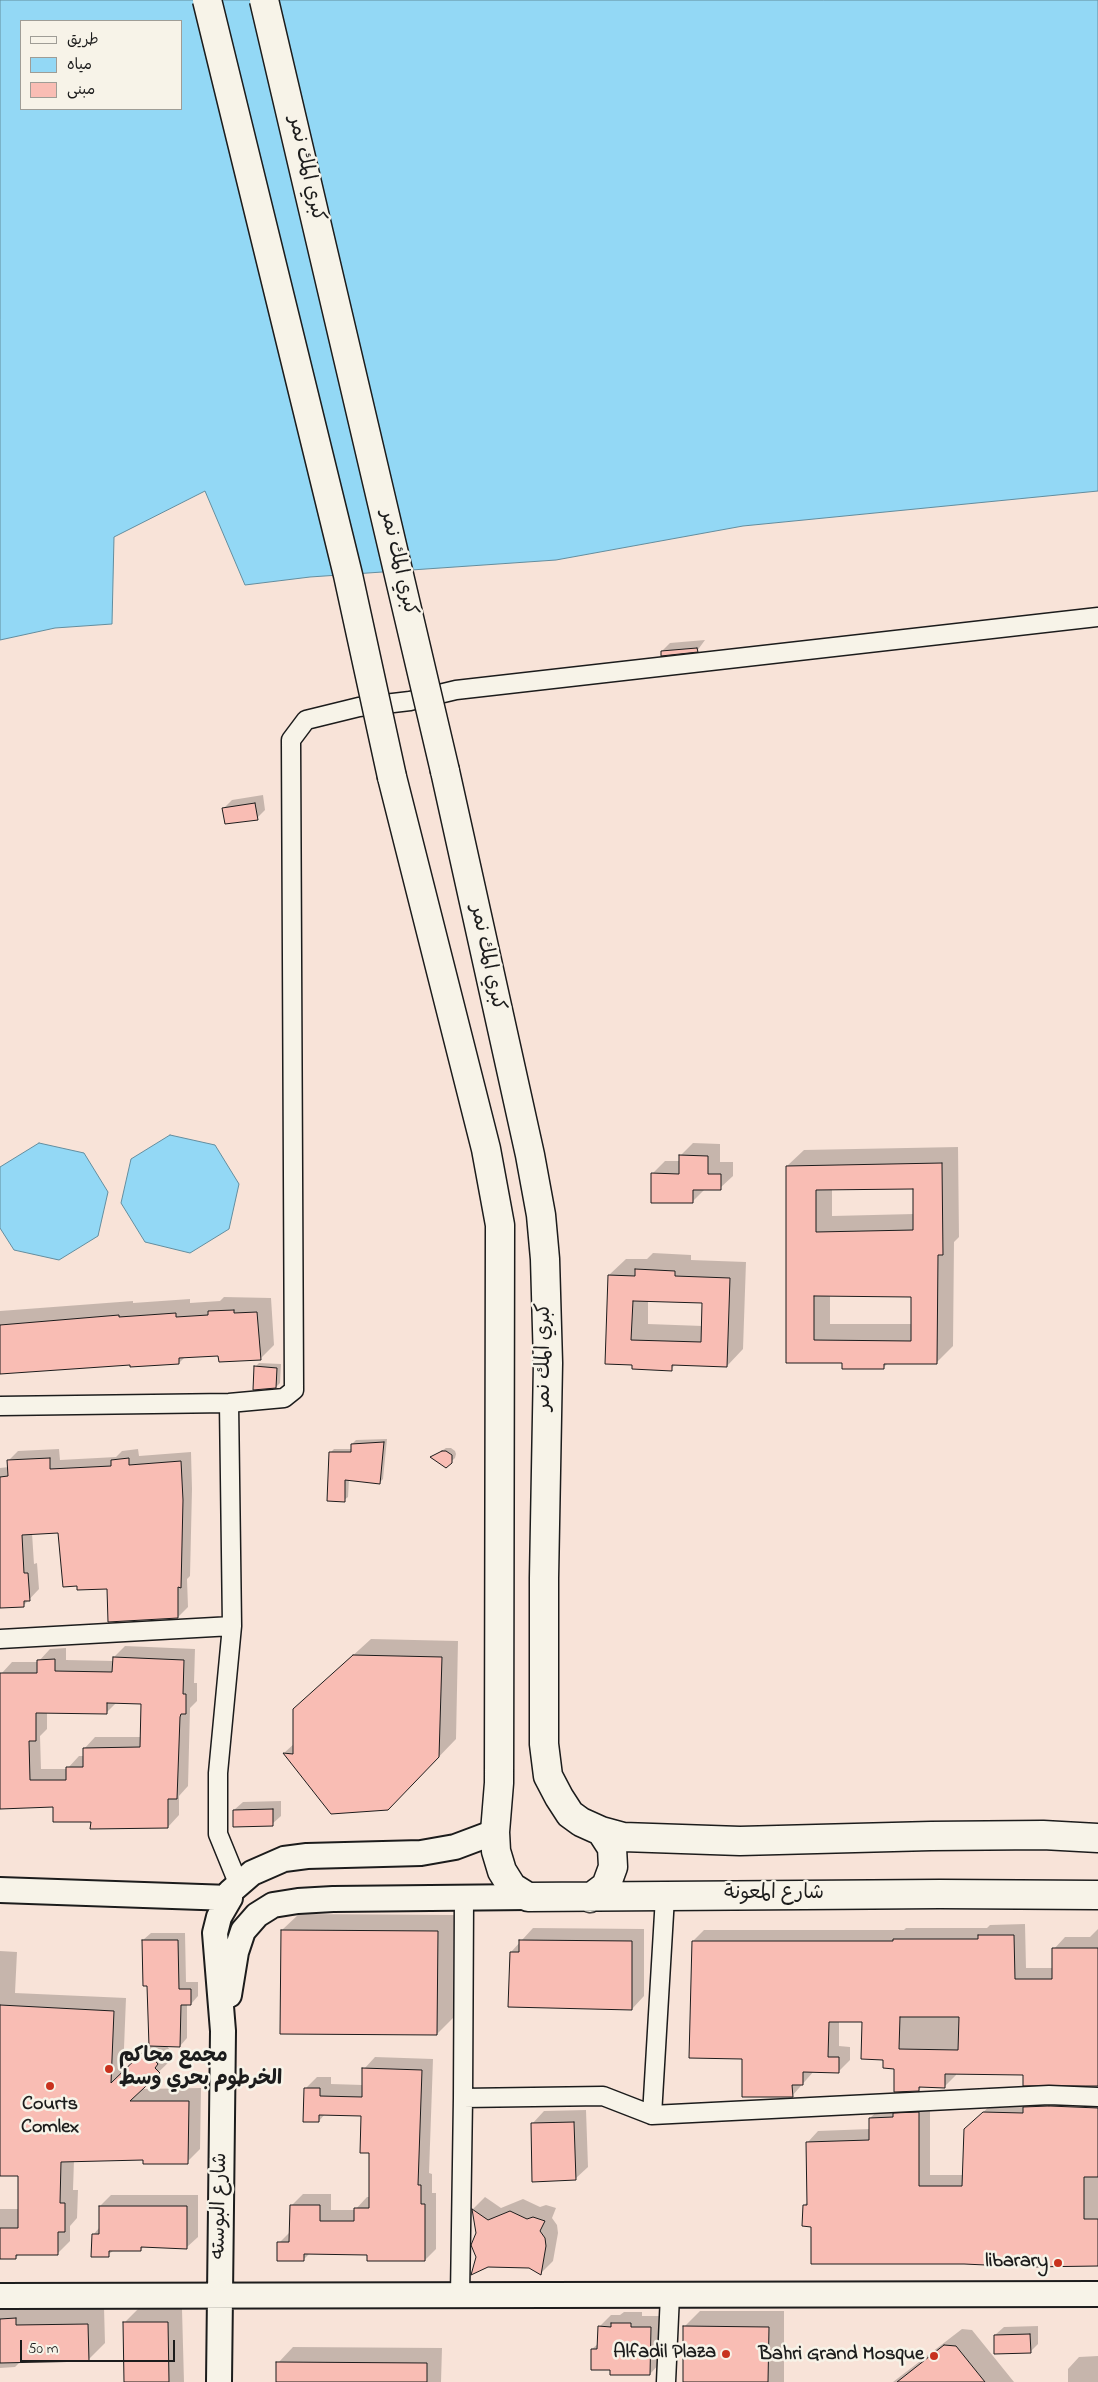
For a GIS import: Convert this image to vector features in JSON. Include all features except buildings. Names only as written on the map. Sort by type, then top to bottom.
[{"type":"highway","points":[[207,0],[348,574],[392,777],[486,1148],[500,1226],[499,1783],[495,1832],[496,1852],[502,1871],[512,1887],[528,1898]]},
{"type":"highway","name":"كبري المك نمر","points":[[264,0],[445,771],[530,1155],[543,1242],[548,1363],[544,1578],[545,1760],[548,1776],[570,1814],[581,1822],[601,1831],[623,1837],[740,1841],[1034,1835],[1098,1838]]},
{"type":"highway","points":[[590,1898],[606,1886],[613,1867],[612,1848],[601,1831]]},
{"type":"highway","name":"شارع المعونة","points":[[528,1898],[1098,1895]]},
{"type":"street","points":[[0,1406],[230,1403],[284,1398],[294,1390],[296,1378],[291,740],[306,720],[359,707],[410,701],[456,690],[1098,617]]},
{"type":"street","points":[[230,1403],[232,1626],[218,1773],[218,1834],[234,1891]]},
{"type":"street","points":[[0,1640],[232,1626]]},
{"type":"street","points":[[223,2031],[215,1933],[219,1917],[234,1891],[252,1873],[284,1859],[306,1856],[420,1853],[455,1847],[495,1832]]},
{"type":"street","points":[[0,1890],[234,1891]]},
{"type":"street","points":[[652,2115],[665,1896]]},
{"type":"street","points":[[223,2031],[236,1952],[243,1931],[256,1915],[273,1905],[333,1899],[528,1898]]},
{"type":"street","points":[[460,2296],[464,1899]]},
{"type":"street","name":"شارع البوسته","points":[[219,2382],[223,2031]]},
{"type":"street","points":[[463,2098],[603,2096],[652,2115],[1049,2095],[1098,2096]]},
{"type":"street","points":[[0,2296],[1098,2294]]},
{"type":"street","points":[[666,2382],[670,2295]]},
{"type":"water","points":[[0,0],[1098,0],[1098,491],[743,526],[556,560],[310,577],[245,585],[205,491],[114,537],[112,624],[55,628],[0,640]]},
{"type":"water","points":[[170,1135],[215,1145],[239,1184],[229,1229],[190,1253],[145,1242],[121,1203],[131,1159]]},
{"type":"water","points":[[39,1143],[84,1153],[108,1192],[98,1236],[59,1260],[14,1250],[0,1228],[0,1167]]},
{"type":"place","name":"مجمع محاكم الخرطوم بحري وسط","points":[[109,2069]]},
{"type":"place","name":"Courts Comlex","points":[[50,2086]]},
{"type":"place","name":"libarary","points":[[1058,2263]]},
{"type":"place","name":"Alfadil Plaza","points":[[726,2354]]},
{"type":"place","name":"Bahri Grand Mosque","points":[[934,2356]]}]
